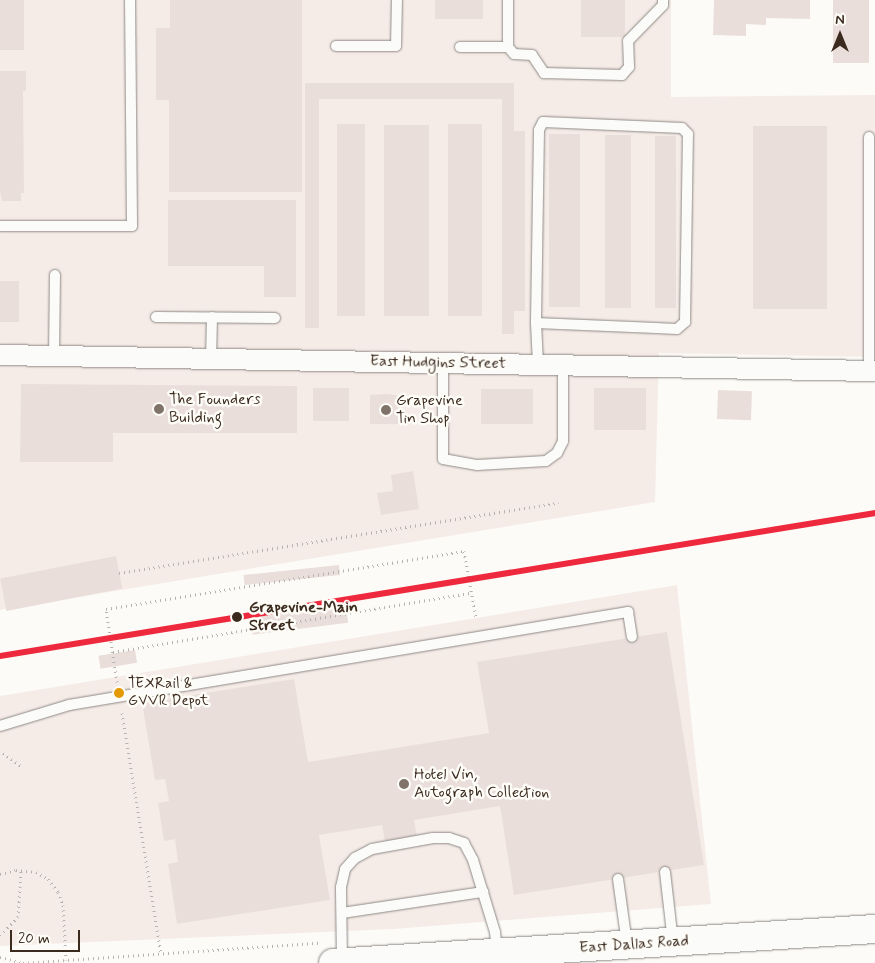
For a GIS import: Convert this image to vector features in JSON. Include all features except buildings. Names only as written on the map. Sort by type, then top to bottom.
[{"type":"main road","name":"East Dallas Road","points":[[332,963],[674,953],[875,929]]},
{"type":"street","name":"East Hudgins Street","points":[[0,355],[872,371]]},
{"type":"lane","points":[[0,226],[132,226],[130,0]]},
{"type":"lane","points":[[336,46],[396,46],[397,0]]},
{"type":"lane","points":[[508,0],[508,47],[514,54],[532,55],[544,73],[622,75],[629,67],[628,41],[663,5],[663,0]]},
{"type":"lane","points":[[460,47],[508,47]]},
{"type":"lane","points":[[536,323],[677,329],[684,322],[688,134],[682,128],[543,122],[539,130],[536,323],[538,364]]},
{"type":"lane","points":[[870,137],[872,371]]},
{"type":"lane","points":[[54,356],[55,275]]},
{"type":"lane","points":[[156,317],[275,318]]},
{"type":"lane","points":[[211,359],[212,317]]},
{"type":"lane","points":[[444,363],[442,459],[477,465],[546,461],[557,453],[563,441],[563,364]]},
{"type":"lane","points":[[0,726],[77,704],[628,612],[632,637]]},
{"type":"lane","points":[[342,962],[343,878],[345,869],[355,858],[372,849],[433,838],[449,838],[464,843],[473,860],[495,932],[498,959]]},
{"type":"lane","points":[[665,872],[674,953]]},
{"type":"lane","points":[[618,879],[628,954]]},
{"type":"lane","points":[[342,914],[483,892]]},
{"type":"path","points":[[119,573],[558,503]]},
{"type":"path","points":[[116,678],[106,609],[464,551],[476,618]]},
{"type":"path","points":[[113,652],[471,593]]},
{"type":"path","points":[[121,708],[161,954]]},
{"type":"path","points":[[3,753],[21,766]]},
{"type":"path","points":[[0,935],[18,917],[21,870]]},
{"type":"path","points":[[0,874],[21,870],[42,876],[58,892],[63,905],[66,960]]},
{"type":"shaded area","points":[[0,0],[671,0],[671,97],[875,95],[875,357],[659,353],[655,502],[0,610]]},
{"type":"shaded area","points":[[677,585],[711,904],[394,929],[0,946],[0,696]]},
{"type":"transit line","points":[[0,656],[875,513]]},
{"type":"place","name":"The Founders Building","points":[[159,409]]},
{"type":"place","name":"Grapevine Tin Shop","points":[[386,410]]},
{"type":"place","name":"Grapevine-Main Street","points":[[237,617]]},
{"type":"place","name":"TEXRail & GVVR Depot","points":[[119,693]]},
{"type":"place","name":"Hotel Vin, Autograph Collection","points":[[404,784]]}]
